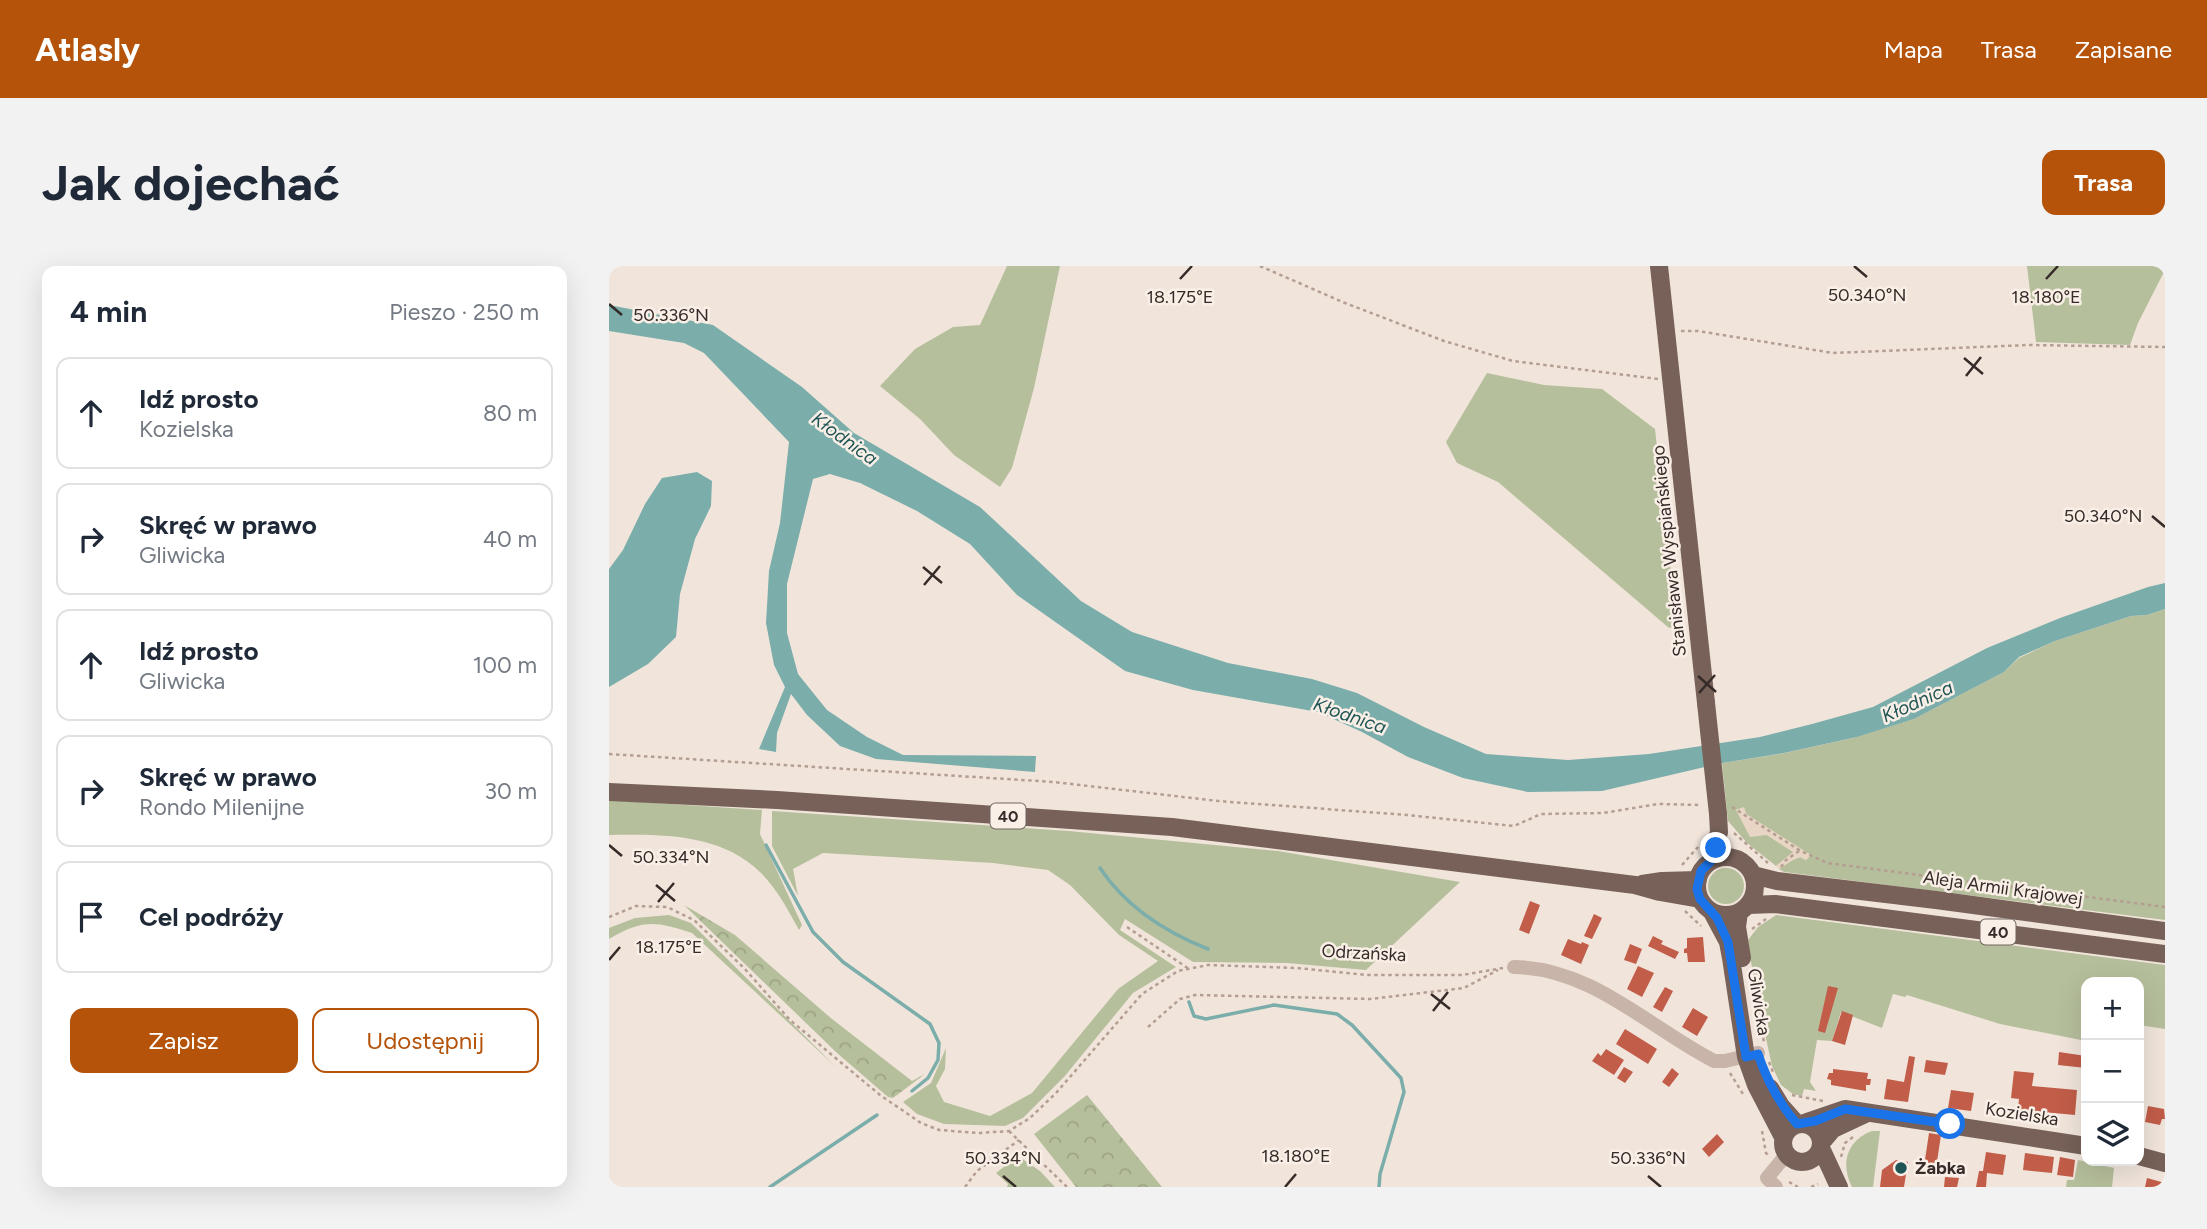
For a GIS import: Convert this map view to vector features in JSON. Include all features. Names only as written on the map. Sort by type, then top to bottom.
[{"type":"main road","name":"Stanisława Wyspiańskiego","points":[[1659,266],[1706,703],[1721,817],[1711,861]]},
{"type":"main road","name":"40","points":[[609,792],[778,800],[1172,827],[1635,885],[1706,905],[1730,915],[1744,909],[1775,904],[2165,954]]},
{"type":"main road","points":[[1721,817],[1740,860],[1753,875],[1755,891],[1744,909]]},
{"type":"main road","points":[[1706,905],[1697,889],[1701,871],[1711,861],[1724,857],[1740,860]]},
{"type":"main road","name":"Aleja Armii Krajowej","points":[[1753,875],[2165,931]]},
{"type":"main road","name":"40","points":[[1635,885],[1697,880]]},
{"type":"main road","name":"Gliwicka","points":[[1706,905],[1728,942],[1766,1081],[1781,1106],[1801,1124]]},
{"type":"main road","name":"Gliwicka","points":[[1744,909],[1739,941],[1759,1052],[1756,1084],[1782,1152]]},
{"type":"main road","name":"Kozielska","points":[[1801,1124],[1845,1109],[2081,1145]]},
{"type":"main road","points":[[1803,1163],[1814,1158],[1839,1124],[1868,1112]]},
{"type":"main road","points":[[1801,1124],[1815,1128],[1830,1186],[1803,1163],[1782,1152],[1791,1126],[1801,1124]]},
{"type":"main road","points":[[2144,1157],[2165,1163]]},
{"type":"street","points":[[1508,968],[1537,967],[1557,971],[1593,986],[1714,1061],[1725,1061],[1759,1052]]},
{"type":"street","points":[[1776,1187],[1767,1178],[1782,1152]]},
{"type":"path","points":[[1260,266],[1345,303],[1444,341],[1513,361],[1660,379]]},
{"type":"path","points":[[1667,332],[1698,331],[1833,353],[2028,345],[2165,347]]},
{"type":"path","points":[[609,754],[954,774],[1514,827],[1541,814],[1603,813],[1658,804],[1721,817],[1740,813],[1800,850],[1827,863],[2165,907]]},
{"type":"path","points":[[1721,817],[1770,864]]},
{"type":"path","points":[[1779,871],[1786,860],[1800,850]]},
{"type":"path","points":[[609,917],[636,906],[667,906],[694,920],[744,968],[790,1020],[880,1095],[921,1123],[939,1130],[980,1133],[1009,1130],[1067,1187]]},
{"type":"path","points":[[1749,934],[1753,927],[1774,914]]},
{"type":"path","points":[[1127,927],[1189,969]]},
{"type":"path","name":"Odrzańska","points":[[1009,1130],[1030,1118],[1056,1093],[1142,995],[1178,971],[1223,965],[1297,968],[1367,975],[1462,975],[1508,968]]},
{"type":"path","points":[[1148,1027],[1180,999],[1195,995],[1370,999],[1464,988],[1508,968]]},
{"type":"path","points":[[1753,992],[1759,1052],[1774,1076]]},
{"type":"path","points":[[1729,1071],[1743,1094]]},
{"type":"path","points":[[1790,1095],[1824,1101]]},
{"type":"path","points":[[1761,1128],[1766,1153],[1782,1152],[1791,1183],[1798,1187]]},
{"type":"path","points":[[965,1187],[977,1171],[1019,1140]]},
{"type":"path","points":[[1811,1187],[1830,1186]]},
{"type":"green space","points":[[1007,266],[1060,266],[1034,388],[1012,468],[1000,487],[954,455],[920,419],[880,386],[915,349],[953,327],[980,325]]},
{"type":"green space","points":[[2027,266],[2165,266],[2165,270],[2130,345],[2036,342]]},
{"type":"green space","points":[[1487,373],[1544,385],[1602,389],[1655,429],[1677,626],[1669,628],[1498,482],[1457,463],[1446,442]]},
{"type":"green space","points":[[2165,609],[2165,920],[1784,872],[1779,869],[1786,863],[1800,857],[1806,860],[1810,855],[1746,814],[1744,808],[1736,810],[1794,852],[1776,866],[1747,843],[1728,821],[1722,763],[1853,738],[1914,719],[2004,672],[2019,658],[2055,641],[2131,616],[2147,615]]},
{"type":"green space","points":[[609,800],[762,810],[760,834],[802,925],[799,930],[767,879],[745,860],[728,850],[709,843],[669,836],[609,835]]},
{"type":"green space","points":[[772,811],[1069,831],[1278,851],[1460,882],[1366,970],[1287,963],[1193,962],[1125,919],[1120,930],[1176,967],[1133,993],[1064,1077],[1023,1118],[1005,1126],[944,1124],[917,1114],[903,1102],[931,1083],[946,1048],[945,1069],[936,1086],[944,1102],[990,1116],[1032,1093],[1118,989],[1158,961],[1119,935],[1070,885],[1048,870],[993,863],[823,853],[793,869],[798,896],[772,846]]},
{"type":"green space","points":[[1726,868],[1739,873],[1744,886],[1739,899],[1726,904],[1713,899],[1708,886],[1713,873]]},
{"type":"green space","points":[[684,905],[735,935],[832,1019],[912,1081],[925,1074],[893,1098],[888,1097],[837,1053]]},
{"type":"green space","points":[[669,915],[691,923],[837,1068],[692,933],[650,924],[631,928],[609,939],[609,928],[635,918]]},
{"type":"green space","points":[[1776,915],[2165,965],[2165,1029],[2144,1026],[2144,977],[2081,977],[2081,1040],[2000,1024],[1907,995],[1905,997],[1893,994],[1882,1028],[1841,1012],[1832,1041],[1817,1040],[1810,1082],[1816,1091],[1804,1089],[1802,1096],[1793,1094],[1781,1085],[1772,1066],[1754,983],[1748,940],[1758,927]]},
{"type":"green space","points":[[1087,1095],[1162,1187],[1076,1187],[1034,1134]]},
{"type":"green space","points":[[1872,1131],[1880,1131],[1873,1187],[1852,1187],[1846,1162],[1848,1154],[1857,1140]]},
{"type":"green space","points":[[1018,1156],[1040,1171],[1055,1187],[1007,1187],[1008,1184],[996,1173]]},
{"type":"green space","points":[[2078,1160],[2081,1161],[2081,1166],[2114,1168],[2112,1187],[2066,1187],[2067,1180],[2074,1180]]},
{"type":"shaded area","points":[[1744,807],[1746,814],[1811,855],[1806,860],[1796,858],[1779,869],[1776,866],[1793,852],[1767,835],[1750,837],[1736,810]]},
{"type":"water","name":"Kłodnica","points":[[609,305],[713,325],[802,387],[854,433],[980,507],[1081,601],[1132,632],[1228,663],[1312,679],[1357,693],[1486,754],[1568,760],[1649,754],[1760,737],[1873,707],[1987,648],[2060,618],[2148,587],[2165,583],[2165,609],[2147,615],[2131,616],[2055,641],[2019,657],[2004,672],[1914,719],[1857,737],[1722,763],[1602,791],[1528,792],[1463,778],[1408,757],[1318,712],[1193,690],[1125,671],[1017,595],[970,544],[917,511],[860,483],[830,474],[813,479],[787,584],[787,633],[798,674],[827,710],[867,737],[903,755],[1036,756],[1035,772],[876,759],[840,746],[807,715],[791,694],[777,733],[776,752],[759,749],[785,687],[774,665],[766,623],[769,571],[780,523],[789,442],[704,353],[684,343],[609,331]]},
{"type":"water","points":[[697,472],[712,481],[711,506],[695,539],[680,594],[676,637],[648,664],[609,687],[609,569],[623,550],[645,504],[662,478]]},
{"type":"building","points":[[1530,901],[1540,905],[1529,934],[1519,930]]},
{"type":"building","points":[[1594,914],[1602,918],[1592,939],[1584,936]]},
{"type":"building","points":[[1653,936],[1663,941],[1661,944],[1679,952],[1675,959],[1648,946]]},
{"type":"building","points":[[1703,937],[1705,962],[1688,962],[1687,953],[1684,953],[1687,938]]},
{"type":"building","points":[[1568,939],[1589,945],[1581,964],[1561,955]]},
{"type":"building","points":[[1630,944],[1642,949],[1636,964],[1624,960]]},
{"type":"building","points":[[1638,966],[1654,973],[1642,997],[1627,989]]},
{"type":"building","points":[[1828,986],[1838,988],[1825,1033],[1818,1031]]},
{"type":"building","points":[[1665,987],[1673,991],[1662,1012],[1653,1007]]},
{"type":"building","points":[[1693,1008],[1708,1017],[1697,1036],[1682,1027]]},
{"type":"building","points":[[1842,1011],[1853,1015],[1845,1045],[1832,1041]]},
{"type":"building","points":[[1625,1029],[1657,1049],[1648,1064],[1616,1044]]},
{"type":"building","points":[[1606,1049],[1624,1060],[1614,1075],[1592,1061],[1598,1053],[1601,1056]]},
{"type":"building","points":[[2059,1052],[2081,1055],[2081,1067],[2058,1065]]},
{"type":"building","points":[[1909,1056],[1915,1057],[1908,1102],[1884,1099],[1887,1079],[1904,1082]]},
{"type":"building","points":[[1926,1060],[1948,1063],[1945,1075],[1924,1072]]},
{"type":"building","points":[[1624,1067],[1633,1072],[1625,1083],[1617,1078]]},
{"type":"building","points":[[1672,1068],[1679,1074],[1669,1087],[1662,1082]]},
{"type":"building","points":[[1833,1069],[1868,1073],[1870,1085],[1866,1085],[1866,1091],[1831,1085],[1831,1080],[1827,1079]]},
{"type":"building","points":[[2014,1071],[2034,1073],[2032,1086],[2077,1090],[2075,1115],[2032,1111],[2032,1114],[2018,1109],[2019,1099],[2011,1098]]},
{"type":"building","points":[[1951,1090],[1974,1093],[1971,1111],[1948,1108]]},
{"type":"building","points":[[2148,1106],[2164,1109],[2165,1119],[2162,1119],[2160,1125],[2145,1122]]},
{"type":"building","points":[[1929,1133],[1941,1135],[1935,1175],[1923,1173]]},
{"type":"building","points":[[1717,1134],[1724,1142],[1709,1157],[1702,1149]]},
{"type":"building","points":[[1986,1152],[2006,1155],[2003,1175],[1987,1173],[1986,1187],[1976,1187],[1979,1171],[1983,1171]]},
{"type":"building","points":[[2025,1153],[2054,1157],[2052,1173],[2023,1170]]},
{"type":"building","points":[[2060,1157],[2075,1160],[2073,1177],[2057,1175]]},
{"type":"building","points":[[1896,1160],[1908,1162],[1904,1187],[1880,1187],[1882,1170]]},
{"type":"building","points":[[1945,1177],[1959,1178],[1957,1187],[1944,1187]]},
{"type":"building","points":[[2147,1178],[2165,1183],[2165,1187],[2145,1187]]},
{"type":"waterway","points":[[766,845],[813,932],[843,962],[930,1024],[939,1043],[938,1060],[928,1078],[912,1091]]},
{"type":"waterway","points":[[1100,868],[1122,895],[1148,917],[1177,935],[1208,949]]},
{"type":"waterway","points":[[1189,1002],[1194,1016],[1206,1019],[1274,1005],[1337,1014],[1352,1025],[1401,1078],[1404,1092],[1380,1174],[1379,1187]]},
{"type":"waterway","points":[[770,1187],[877,1115]]},
{"type":"place","name":"Żabka","points":[[1901,1168]]},
{"type":"route","points":[[1716,848],[1711,861],[1701,871],[1697,889],[1700,899],[1717,918],[1728,942],[1746,1057],[1758,1054],[1766,1081],[1781,1106],[1797,1124],[1815,1121],[1845,1109],[1950,1124]]}]
